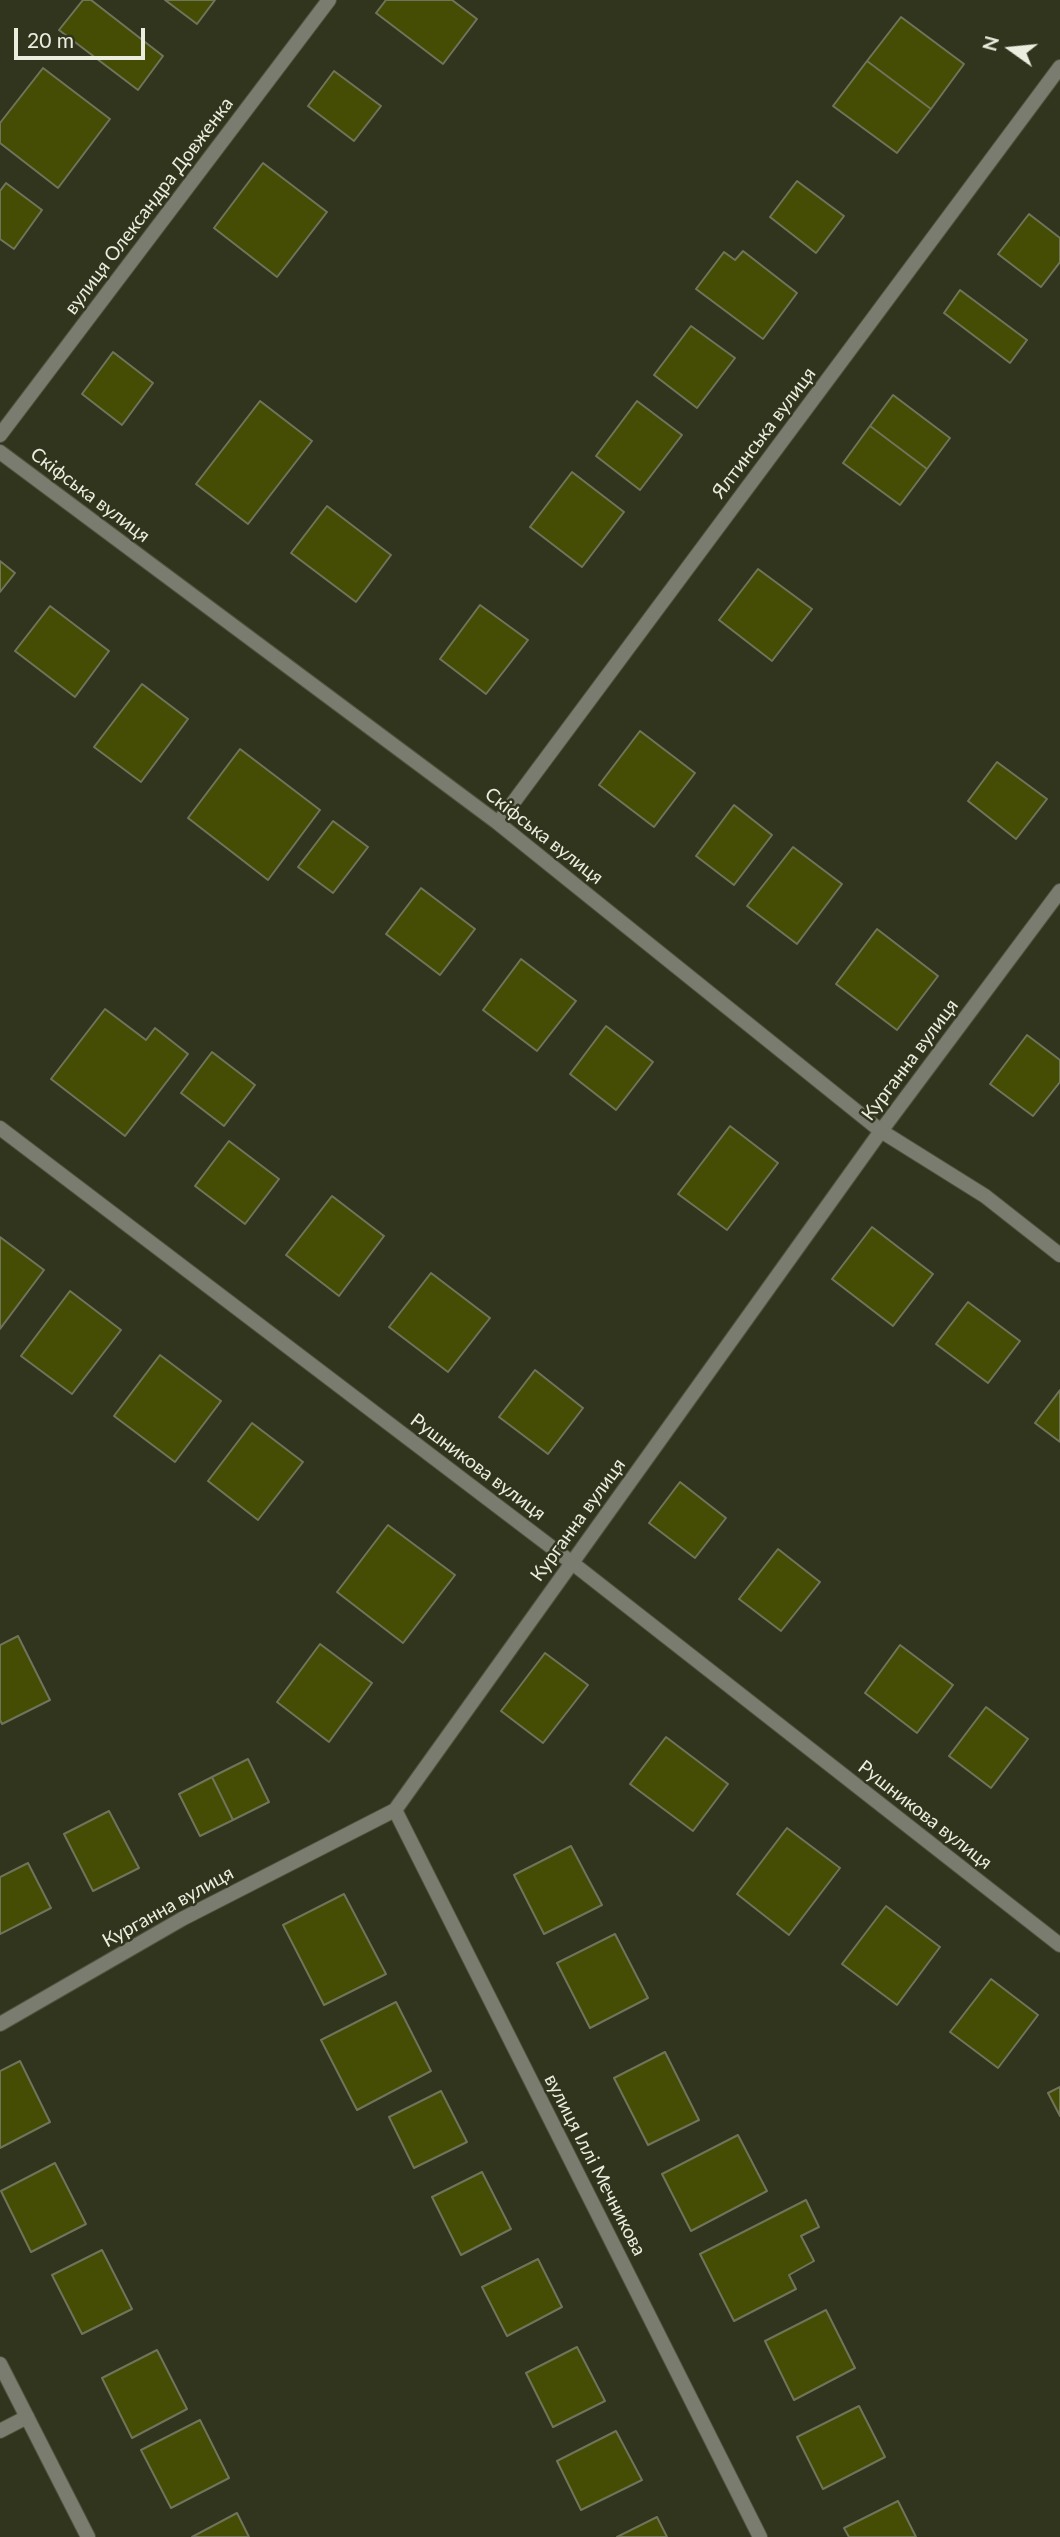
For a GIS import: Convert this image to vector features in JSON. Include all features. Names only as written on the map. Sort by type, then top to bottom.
[{"type":"street","name":"вулиця Олександра Довженка","points":[[0,435],[329,0]]},
{"type":"street","name":"Ялтинська вулиця","points":[[498,823],[1060,67]]},
{"type":"street","name":"Скіфська вулиця","points":[[0,452],[498,823],[881,1131],[985,1196],[1060,1255]]},
{"type":"street","name":"Курганна вулиця","points":[[0,2024],[182,1919],[395,1810],[881,1131],[1060,891]]},
{"type":"street","name":"Рушникова вулиця","points":[[0,1128],[571,1562],[1060,1945]]},
{"type":"street","name":"вулиця Іллі Мечникова","points":[[395,1810],[760,2537]]},
{"type":"street","points":[[0,2364],[88,2537]]},
{"type":"street","points":[[0,2431],[27,2417]]},
{"type":"building","points":[[83,0],[91,0],[163,56],[138,90],[59,30]]},
{"type":"building","points":[[165,0],[215,0],[197,24]]},
{"type":"building","points":[[386,0],[452,0],[477,19],[443,64],[376,13]]},
{"type":"building","points":[[901,17],[964,64],[931,109],[867,61]]},
{"type":"building","points":[[867,61],[931,109],[897,153],[833,106]]},
{"type":"building","points":[[43,68],[110,119],[58,188],[0,143],[0,123]]},
{"type":"building","points":[[334,71],[381,106],[354,141],[308,106]]},
{"type":"building","points":[[263,163],[327,212],[277,277],[214,228]]},
{"type":"building","points":[[797,181],[844,216],[816,253],[770,217]]},
{"type":"building","points":[[6,183],[42,210],[14,249],[0,239],[0,191]]},
{"type":"building","points":[[1029,214],[1060,238],[1060,262],[1041,287],[998,254]]},
{"type":"building","points":[[743,251],[797,293],[763,339],[696,289],[724,252],[735,260]]},
{"type":"building","points":[[960,290],[1027,340],[1010,363],[944,313]]},
{"type":"building","points":[[691,326],[735,358],[697,408],[654,375]]},
{"type":"building","points":[[113,352],[153,383],[122,425],[82,394]]},
{"type":"building","points":[[893,395],[950,438],[927,469],[870,426]]},
{"type":"building","points":[[260,401],[312,441],[248,524],[196,484]]},
{"type":"building","points":[[637,401],[682,435],[640,490],[596,456]]},
{"type":"building","points":[[870,426],[927,469],[900,505],[843,463]]},
{"type":"building","points":[[572,472],[624,512],[582,567],[530,527]]},
{"type":"building","points":[[327,506],[391,555],[356,602],[291,553]]},
{"type":"building","points":[[0,561],[15,573],[0,592]]},
{"type":"building","points":[[758,569],[812,609],[772,661],[719,620]]},
{"type":"building","points":[[480,605],[528,640],[486,694],[440,659]]},
{"type":"building","points":[[50,606],[109,651],[75,697],[15,651]]},
{"type":"building","points":[[142,684],[188,719],[141,782],[94,747]]},
{"type":"building","points":[[640,731],[695,773],[654,827],[599,785]]},
{"type":"building","points":[[240,749],[320,810],[268,880],[188,818]]},
{"type":"building","points":[[997,762],[1047,799],[1016,839],[968,801]]},
{"type":"building","points":[[734,805],[772,835],[734,885],[696,856]]},
{"type":"building","points":[[333,821],[368,847],[333,893],[298,867]]},
{"type":"building","points":[[793,847],[842,884],[797,944],[747,906]]},
{"type":"building","points":[[421,888],[475,929],[440,975],[386,934]]},
{"type":"building","points":[[877,929],[938,976],[897,1030],[836,984]]},
{"type":"building","points":[[521,959],[576,1001],[537,1051],[483,1010]]},
{"type":"building","points":[[105,1009],[146,1040],[155,1028],[188,1054],[125,1136],[51,1079]]},
{"type":"building","points":[[606,1026],[653,1062],[616,1110],[570,1074]]},
{"type":"building","points":[[1027,1035],[1060,1060],[1060,1082],[1033,1116],[990,1084]]},
{"type":"building","points":[[212,1052],[255,1085],[224,1126],[181,1093]]},
{"type":"building","points":[[730,1126],[778,1163],[727,1230],[678,1194]]},
{"type":"building","points":[[229,1141],[279,1179],[245,1224],[195,1186]]},
{"type":"building","points":[[332,1196],[384,1236],[339,1296],[286,1255]]},
{"type":"building","points":[[872,1227],[933,1274],[893,1326],[832,1279]]},
{"type":"building","points":[[0,1237],[44,1270],[0,1329]]},
{"type":"building","points":[[431,1273],[490,1318],[448,1372],[389,1327]]},
{"type":"building","points":[[70,1291],[121,1330],[72,1394],[21,1356]]},
{"type":"building","points":[[968,1302],[1020,1341],[988,1383],[936,1344]]},
{"type":"building","points":[[160,1355],[221,1401],[175,1462],[114,1416]]},
{"type":"building","points":[[535,1370],[583,1408],[548,1454],[499,1417]]},
{"type":"building","points":[[1060,1390],[1060,1442],[1035,1423]]},
{"type":"building","points":[[252,1423],[303,1462],[258,1520],[208,1481]]},
{"type":"building","points":[[680,1482],[726,1518],[695,1558],[649,1523]]},
{"type":"building","points":[[388,1525],[455,1575],[403,1643],[337,1592]]},
{"type":"building","points":[[778,1549],[820,1582],[781,1631],[739,1599]]},
{"type":"building","points":[[18,1636],[50,1700],[2,1724],[0,1645]]},
{"type":"building","points":[[320,1644],[372,1683],[329,1742],[277,1702]]},
{"type":"building","points":[[900,1645],[953,1685],[917,1733],[865,1693]]},
{"type":"building","points":[[545,1653],[588,1685],[543,1743],[501,1711]]},
{"type":"building","points":[[986,1707],[1028,1739],[991,1788],[949,1756]]},
{"type":"building","points":[[666,1737],[728,1784],[693,1831],[630,1784]]},
{"type":"building","points":[[248,1759],[269,1802],[233,1820],[212,1777]]},
{"type":"building","points":[[212,1777],[233,1820],[200,1836],[179,1794]]},
{"type":"building","points":[[109,1811],[139,1868],[93,1891],[64,1834]]},
{"type":"building","points":[[787,1828],[840,1868],[789,1935],[737,1894]]},
{"type":"building","points":[[571,1846],[602,1905],[544,1934],[514,1875]]},
{"type":"building","points":[[28,1863],[51,1908],[0,1934],[0,1877]]},
{"type":"building","points":[[344,1894],[386,1974],[324,2005],[283,1925]]},
{"type":"building","points":[[886,1906],[940,1947],[897,2005],[842,1964]]},
{"type":"building","points":[[615,1934],[648,1998],[590,2028],[557,1963]]},
{"type":"building","points":[[991,1979],[1038,2015],[998,2068],[950,2032]]},
{"type":"building","points":[[396,2002],[431,2071],[357,2110],[321,2040]]},
{"type":"building","points":[[665,2052],[699,2120],[648,2145],[614,2078]]},
{"type":"building","points":[[20,2061],[50,2122],[0,2148],[0,2071]]},
{"type":"building","points":[[1060,2087],[1060,2116],[1048,2093]]},
{"type":"building","points":[[441,2091],[467,2142],[414,2168],[389,2117]]},
{"type":"building","points":[[738,2135],[767,2191],[691,2231],[662,2174]]},
{"type":"building","points":[[55,2163],[86,2224],[31,2252],[1,2191]]},
{"type":"building","points":[[482,2172],[511,2229],[461,2255],[432,2197]]},
{"type":"building","points":[[806,2200],[819,2227],[801,2236],[814,2261],[789,2275],[796,2289],[734,2321],[700,2254]]},
{"type":"building","points":[[102,2250],[132,2309],[82,2334],[52,2275]]},
{"type":"building","points":[[538,2259],[562,2307],[507,2336],[482,2287]]},
{"type":"building","points":[[826,2310],[855,2368],[794,2400],[765,2341]]},
{"type":"building","points":[[577,2347],[605,2401],[553,2427],[526,2373]]},
{"type":"building","points":[[157,2350],[187,2409],[132,2438],[102,2378]]},
{"type":"building","points":[[859,2406],[885,2457],[823,2489],[797,2437]]},
{"type":"building","points":[[200,2420],[229,2478],[171,2508],[141,2450]]},
{"type":"building","points":[[616,2431],[642,2480],[581,2510],[557,2461]]},
{"type":"building","points":[[898,2501],[916,2537],[849,2537],[844,2528]]},
{"type":"building","points":[[237,2513],[249,2537],[192,2537]]},
{"type":"building","points":[[657,2517],[667,2537],[617,2537]]}]
